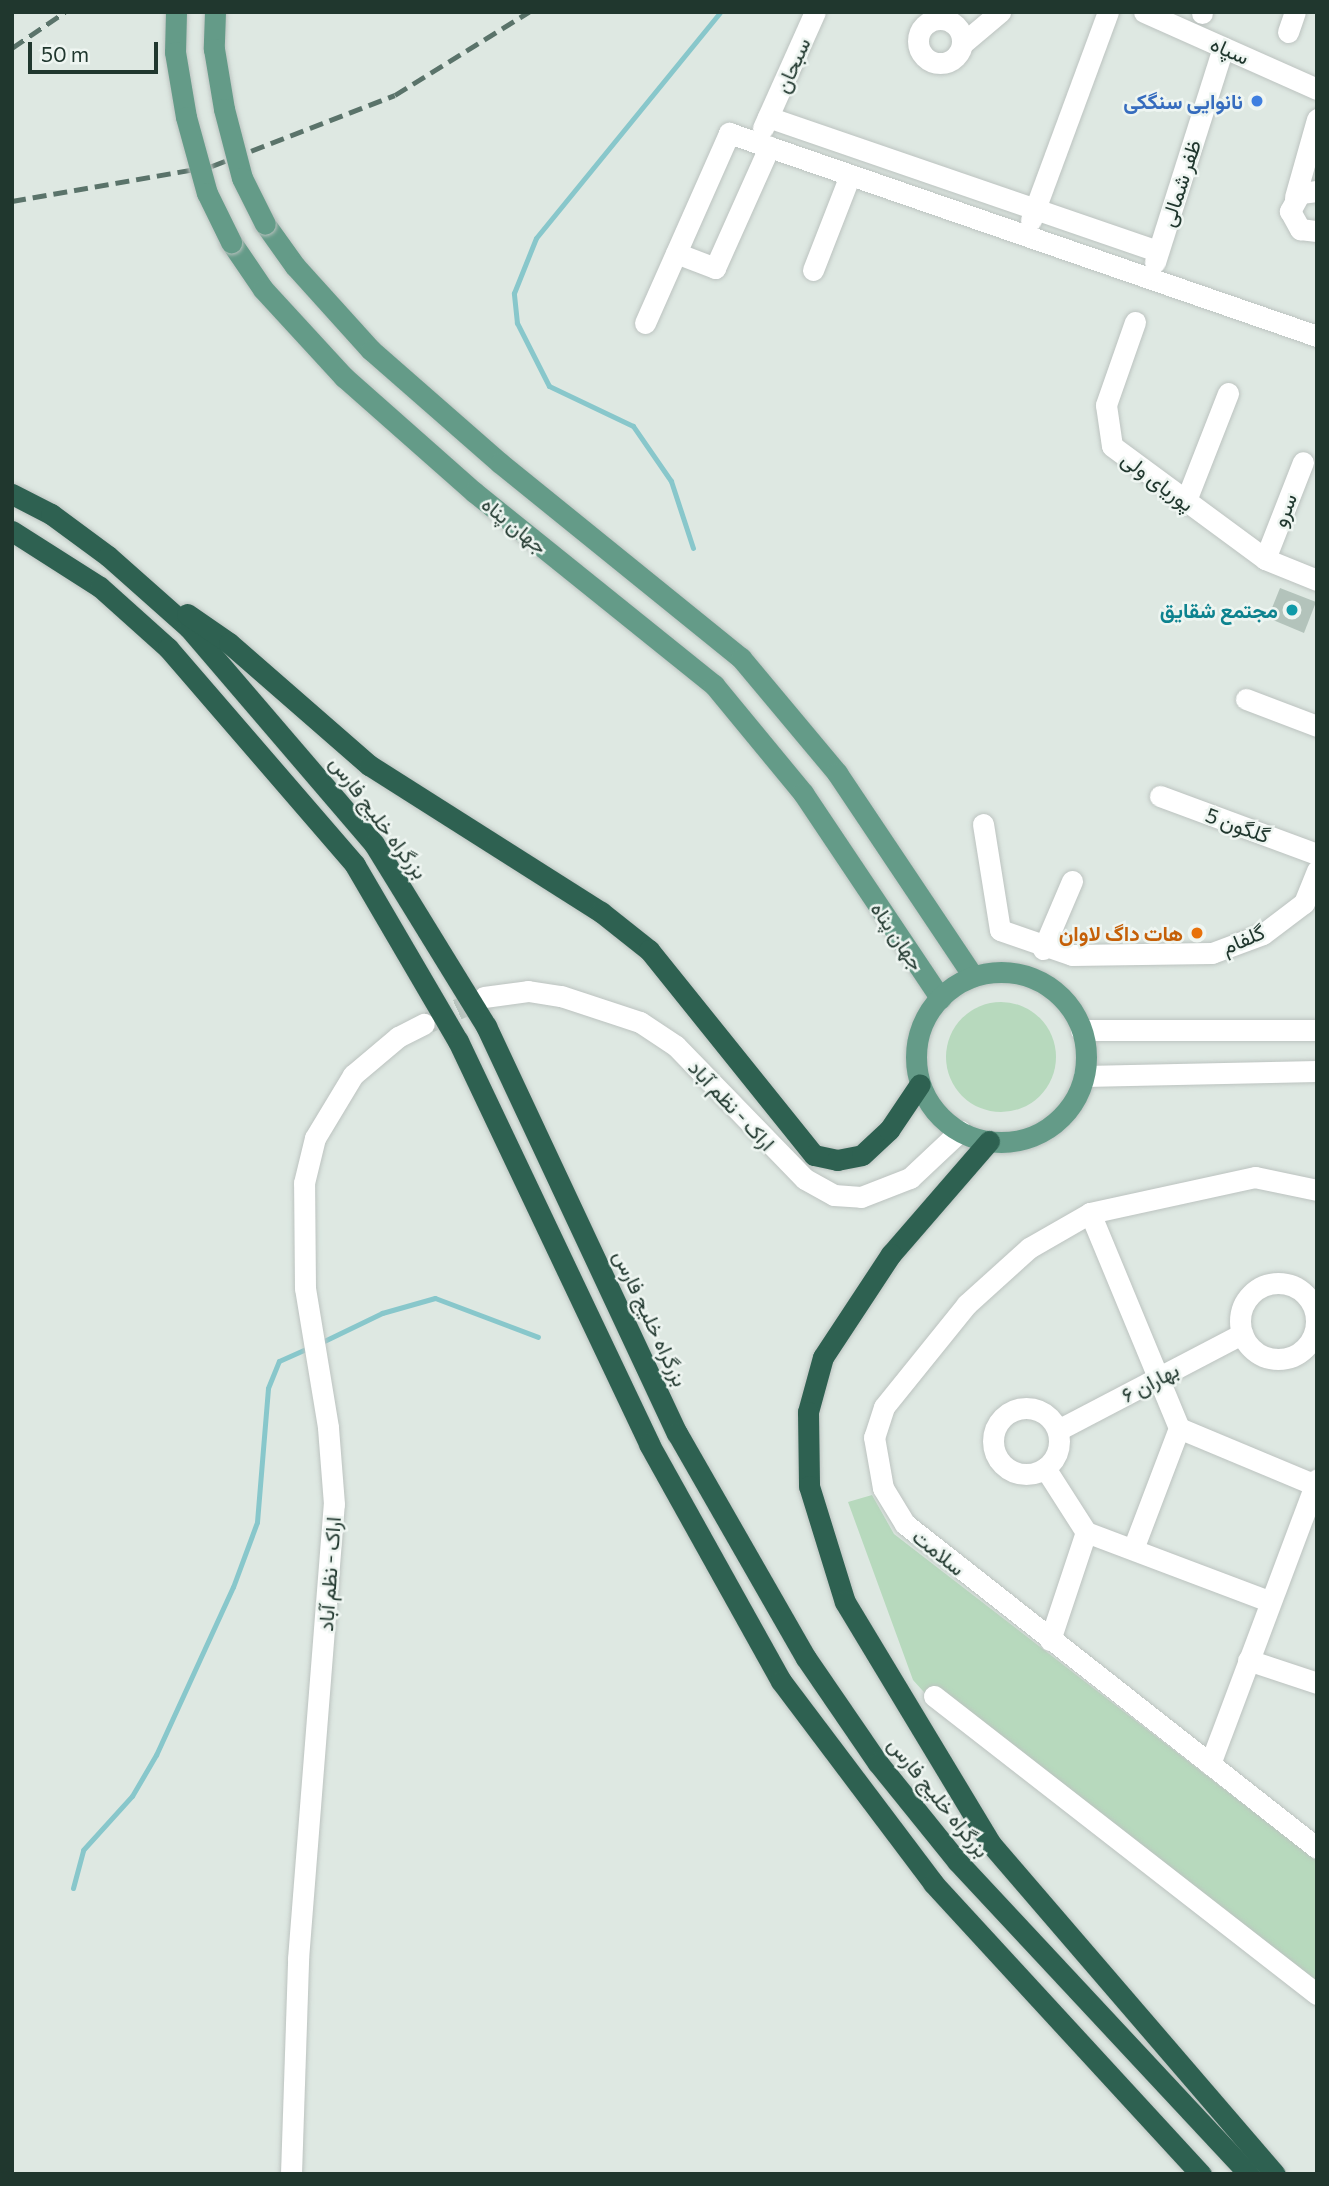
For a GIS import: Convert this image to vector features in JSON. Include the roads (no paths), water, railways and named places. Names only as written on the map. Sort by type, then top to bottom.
[{"type":"highway","name":"بزرگراه خلیج فارس","points":[[12,494],[51,514],[144,585],[330,788],[420,914],[528,1108],[677,1433],[806,1658],[878,1763],[957,1861],[1249,2174]]},
{"type":"highway","points":[[12,531],[100,587],[168,648],[355,865],[458,1041],[649,1444],[781,1681],[933,1883],[1201,2174]]},
{"type":"highway","points":[[144,585],[229,643],[397,785],[601,912],[649,950],[814,1155],[837,1160],[862,1155],[889,1130],[920,1084]]},
{"type":"highway","points":[[989,1141],[884,1264],[823,1357],[808,1412],[809,1486],[845,1602],[991,1844],[1275,2174]]},
{"type":"main road","name":"جهان پناه","points":[[176,12],[175,52],[186,117],[206,193],[231,242],[263,289],[344,377],[474,492],[713,685],[803,793],[940,998]]},
{"type":"main road","name":"جهان پناه","points":[[215,12],[214,49],[224,109],[242,178],[265,224],[295,266],[371,350],[500,463],[741,658],[837,773],[974,976]]},
{"type":"main road","points":[[1003,972],[1032,978],[1067,1004],[1081,1030],[1084,1076],[1071,1105],[1049,1127],[1020,1139],[989,1141],[960,1131],[936,1111],[920,1084],[918,1038],[940,998],[974,976],[1003,972]]},
{"type":"street","name":"سبحان","points":[[677,253],[715,268],[762,144],[768,117],[815,12]]},
{"type":"street","points":[[962,44],[1000,12]]},
{"type":"street","points":[[1026,236],[1108,12]]},
{"type":"street","name":"سپاه","points":[[1144,12],[1317,89]]},
{"type":"street","name":"ظفر شمالی","points":[[1151,278],[1223,47]]},
{"type":"street","points":[[768,117],[1158,251]]},
{"type":"street","points":[[1317,119],[1290,211],[1295,224],[1317,231]]},
{"type":"street","points":[[646,323],[729,133],[1317,336]]},
{"type":"street","points":[[813,270],[850,175]]},
{"type":"street","points":[[1295,197],[1317,191]]},
{"type":"street","name":"پوریای ولی","points":[[1135,322],[1106,405],[1105,424],[1112,446],[1130,464],[1265,559],[1317,580]]},
{"type":"street","points":[[1185,503],[1228,393]]},
{"type":"street","name":"سرو","points":[[1265,559],[1303,462]]},
{"type":"street","points":[[1246,699],[1317,726]]},
{"type":"street","name":"گلگون 5","points":[[1160,796],[1317,854]]},
{"type":"street","name":"گلفام","points":[[983,824],[1000,930],[1043,949],[1072,955],[1212,953],[1263,934],[1304,903],[1317,870]]},
{"type":"street","points":[[1043,949],[1072,881]]},
{"type":"street","name":"اراک - نظم آباد","points":[[484,997],[528,991],[561,996],[640,1023],[676,1045],[805,1179],[834,1195],[861,1197],[910,1178],[960,1131]]},
{"type":"street","name":"اراک - نظم آباد","points":[[291,2174],[298,1959],[334,1504],[328,1427],[304,1288],[304,1183],[315,1138],[353,1075],[398,1037],[424,1024]]},
{"type":"street","points":[[1081,1030],[1317,1030]]},
{"type":"street","points":[[1084,1076],[1312,1073]]},
{"type":"street","name":"سلامت","points":[[1317,1189],[1255,1177],[1090,1213],[1029,1248],[967,1304],[884,1407],[873,1437],[883,1488],[905,1524],[1317,1847]]},
{"type":"street","points":[[1090,1213],[1179,1428],[1133,1549]]},
{"type":"street","points":[[1281,1283],[1304,1293],[1316,1314],[1311,1353],[1270,1358],[1242,1334],[1248,1298],[1281,1283]]},
{"type":"street","name":"بهاران ۶","points":[[1058,1430],[1242,1334]]},
{"type":"street","points":[[1024,1408],[1045,1413],[1058,1430],[1058,1451],[1045,1468],[1013,1471],[997,1456],[994,1435],[1004,1416],[1024,1408]]},
{"type":"street","points":[[1179,1428],[1315,1482],[1210,1764]]},
{"type":"street","points":[[1045,1468],[1086,1532],[1269,1601]]},
{"type":"street","points":[[1051,1640],[1086,1532]]},
{"type":"street","points":[[1248,1660],[1317,1682]]},
{"type":"street","points":[[934,1696],[1317,1994]]},
{"type":"waterway","points":[[693,548],[671,481],[633,426],[549,386],[517,323],[514,293],[536,238],[720,12]]},
{"type":"waterway","points":[[320,1343],[382,1313],[435,1298],[538,1337]]},
{"type":"waterway","points":[[73,1888],[83,1850],[132,1796],[156,1755],[233,1587],[257,1522],[268,1388],[279,1361],[311,1347]]},
{"type":"tunnel","points":[[429,1022],[484,997]]},
{"type":"railway","points":[[12,48],[65,12]]},
{"type":"railway","points":[[12,201],[212,166],[395,95],[529,12]]},
{"type":"place","name":"نانوایی سنگکی","points":[[1257,101]]},
{"type":"place","name":"مجتمع شقایق","points":[[1292,610]]},
{"type":"place","name":"هات داگ لاوان","points":[[1197,933]]}]
